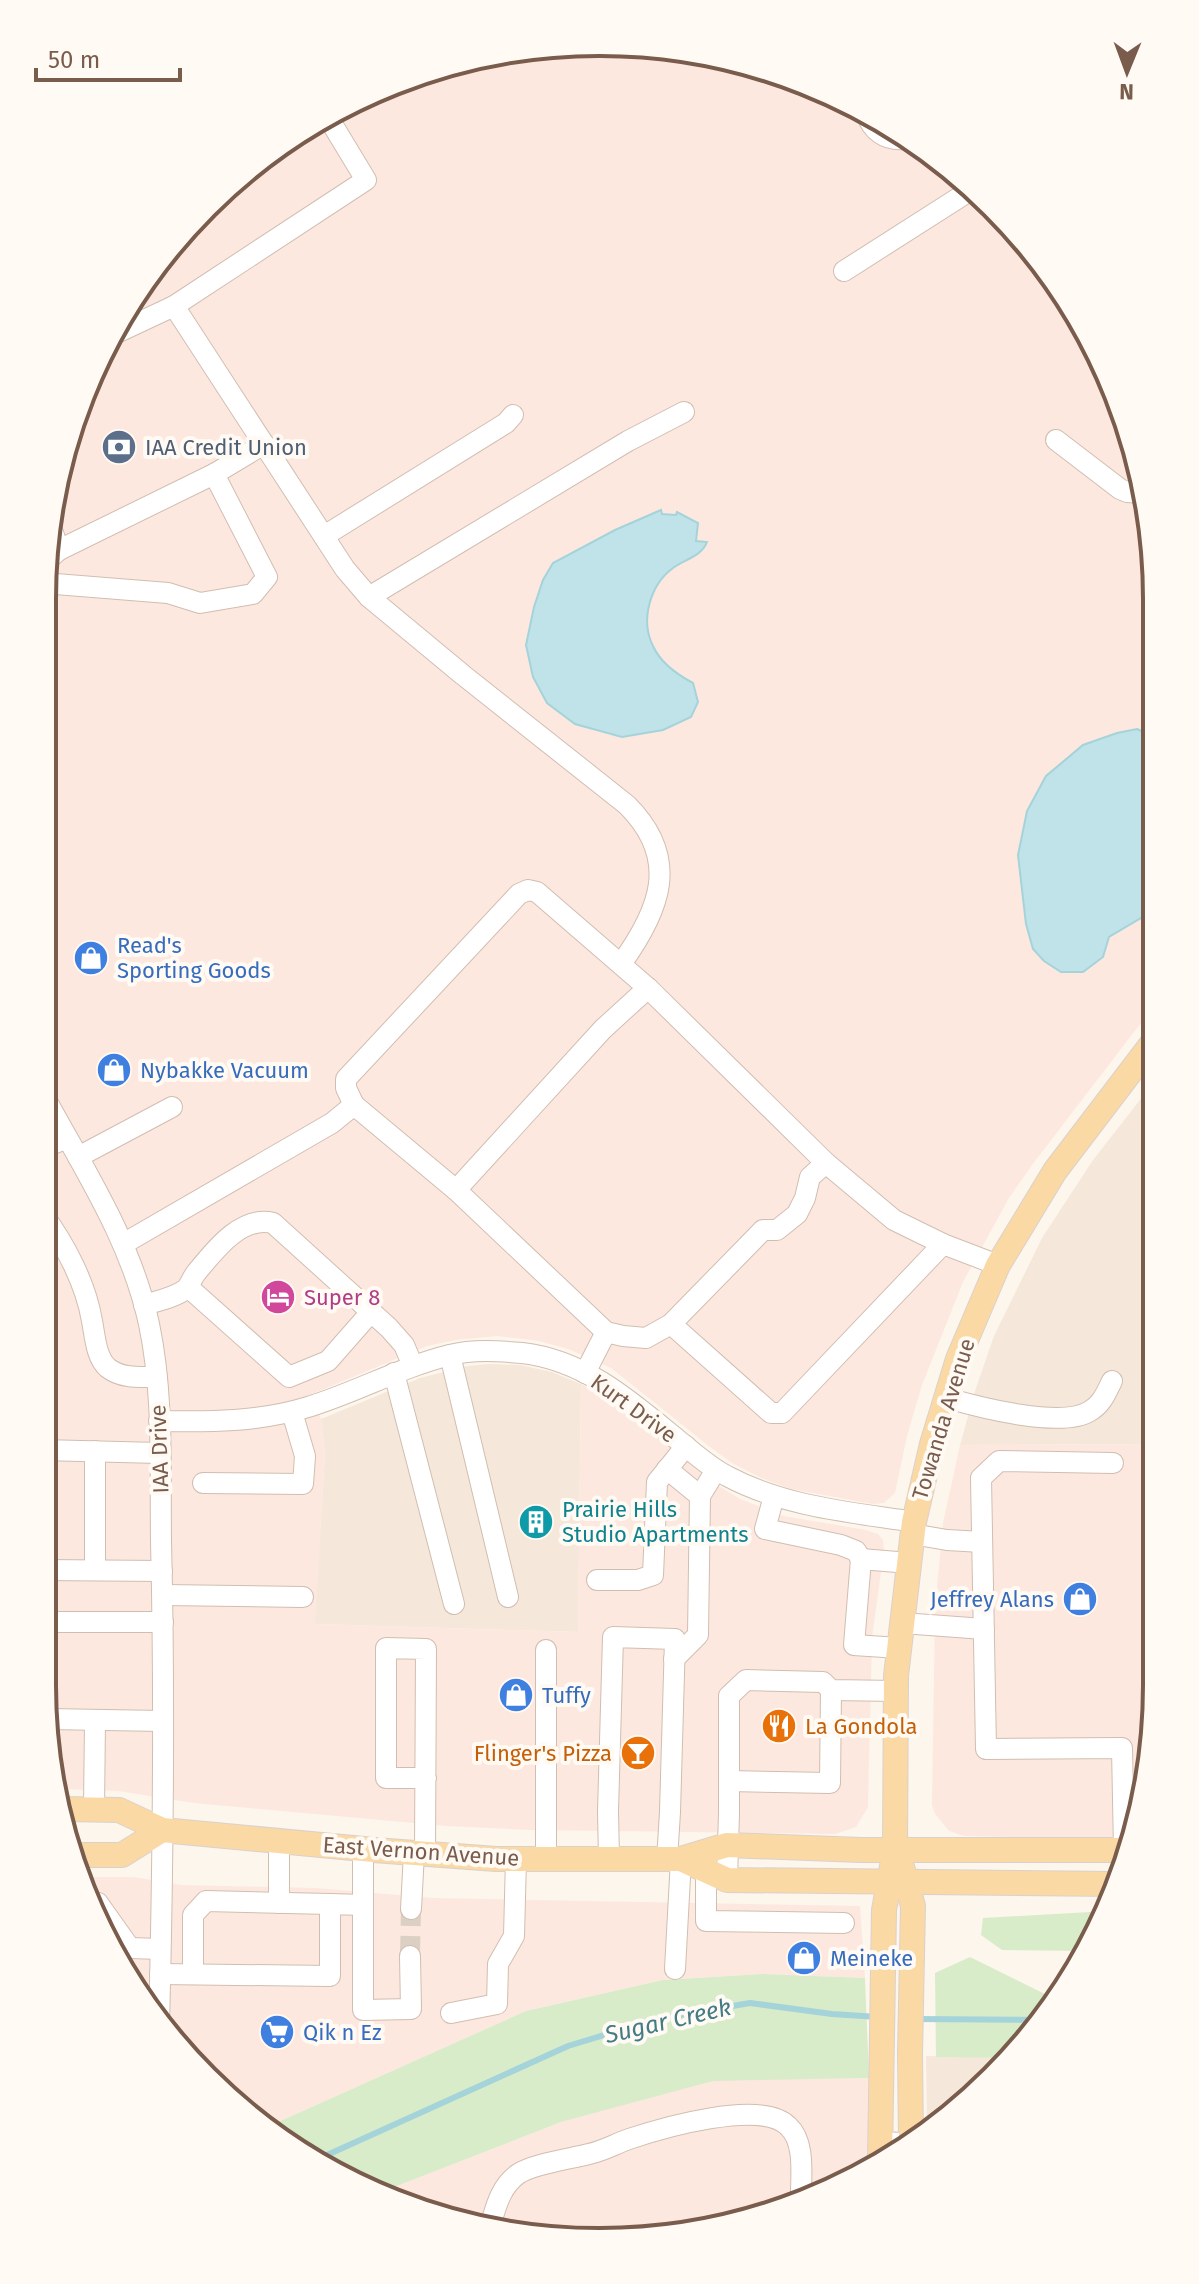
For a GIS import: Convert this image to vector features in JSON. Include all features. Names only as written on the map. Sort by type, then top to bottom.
[{"type":"main road","name":"Towanda Avenue","points":[[895,1850],[896,1691],[913,1528],[932,1444],[958,1359],[998,1265],[1055,1171],[1143,1055]]},
{"type":"main road","name":"East Vernon Avenue","points":[[71,1809],[119,1810],[162,1830],[420,1854],[516,1859],[716,1862],[898,1880],[1105,1884]]},
{"type":"main road","points":[[84,1855],[122,1855],[162,1830]]},
{"type":"main road","name":"East Vernon Avenue","points":[[716,1862],[895,1850],[1117,1850]]},
{"type":"main road","points":[[895,1850],[898,1880],[913,1906],[911,2129]]},
{"type":"main road","points":[[888,2144],[880,2052],[884,1910],[898,1880]]},
{"type":"street","points":[[130,327],[174,306],[366,180],[333,126]]},
{"type":"street","points":[[844,271],[963,195]]},
{"type":"street","points":[[174,306],[345,569],[369,597],[627,805],[646,827],[659,858],[656,897],[651,917],[621,964]]},
{"type":"street","points":[[369,597],[615,449],[684,412]]},
{"type":"street","points":[[324,536],[506,423],[513,415]]},
{"type":"street","points":[[1056,440],[1120,489],[1133,492]]},
{"type":"street","points":[[59,550],[214,474],[264,444]]},
{"type":"street","points":[[56,584],[168,593],[200,603],[253,594],[267,577],[214,474]]},
{"type":"street","points":[[826,1163],[810,1177],[797,1214],[777,1230],[763,1230],[671,1324],[646,1338],[623,1336],[606,1332],[456,1190],[354,1105],[346,1088],[346,1079],[519,894],[528,890],[537,892],[648,988],[826,1163],[894,1220],[943,1244],[998,1265]]},
{"type":"street","points":[[456,1190],[603,1029],[648,988]]},
{"type":"street","points":[[123,1244],[332,1123],[354,1105]]},
{"type":"street","points":[[78,1157],[172,1107]]},
{"type":"street","name":"IAA Drive","points":[[56,1118],[123,1244],[144,1305],[157,1377],[163,1622],[160,1974],[155,1996]]},
{"type":"street","points":[[56,1143],[67,1138]]},
{"type":"street","points":[[144,1305],[171,1297],[188,1287],[193,1277],[230,1236],[264,1221],[273,1223],[371,1312],[404,1345],[404,1370],[454,1604]]},
{"type":"street","points":[[56,1237],[85,1294],[101,1359],[108,1368],[122,1375],[157,1377]]},
{"type":"street","points":[[671,1324],[771,1413],[782,1413],[943,1244]]},
{"type":"street","points":[[188,1287],[289,1377],[328,1361],[371,1312]]},
{"type":"street","points":[[585,1373],[606,1332]]},
{"type":"street","name":"Kurt Drive","points":[[159,1421],[240,1420],[292,1412],[450,1355],[487,1351],[525,1354],[585,1373],[626,1397],[716,1470],[753,1489],[788,1501],[913,1528],[947,1540],[982,1542]]},
{"type":"street","points":[[450,1355],[508,1597]]},
{"type":"street","points":[[947,1398],[991,1410],[1070,1419],[1089,1412],[1103,1400],[1112,1381]]},
{"type":"street","points":[[203,1483],[303,1484],[305,1456],[292,1412]]},
{"type":"street","points":[[597,1580],[638,1580],[653,1575],[657,1482],[686,1446]]},
{"type":"street","points":[[56,1450],[159,1453]]},
{"type":"street","points":[[95,1451],[95,1570]]},
{"type":"street","points":[[1113,1463],[999,1461],[981,1478],[986,1749],[1122,1748],[1125,1819]]},
{"type":"street","points":[[667,1469],[700,1496]]},
{"type":"street","points":[[674,1659],[698,1635],[700,1496],[716,1470]]},
{"type":"street","points":[[774,1496],[765,1529],[856,1551],[861,1559],[854,1645],[899,1648]]},
{"type":"street","points":[[829,1543],[835,1510]]},
{"type":"street","points":[[861,1559],[909,1563]]},
{"type":"street","points":[[56,1570],[162,1571]]},
{"type":"street","points":[[163,1595],[303,1597]]},
{"type":"street","points":[[56,1622],[163,1622]]},
{"type":"street","points":[[902,1623],[984,1629]]},
{"type":"street","points":[[609,1859],[613,1637],[675,1639],[670,1812],[674,1860],[675,1969]]},
{"type":"street","points":[[411,1909],[420,1854],[426,1778],[426,1649],[386,1648],[386,1778],[426,1778]]},
{"type":"street","points":[[546,1650],[546,1859]]},
{"type":"street","points":[[844,1923],[706,1921],[729,1781],[729,1696],[746,1680],[823,1682],[831,1690],[896,1691]]},
{"type":"street","points":[[729,1781],[830,1783],[831,1690]]},
{"type":"street","points":[[57,1719],[162,1721]]},
{"type":"street","points":[[94,1809],[95,1720]]},
{"type":"street","points":[[279,1840],[279,1903]]},
{"type":"street","points":[[363,1849],[363,2010],[411,2009],[410,1956]]},
{"type":"street","points":[[451,2013],[497,2004],[498,1964],[514,1936],[516,1859]]},
{"type":"street","points":[[193,1974],[193,1915],[206,1901],[363,1905]]},
{"type":"street","points":[[160,1974],[330,1976],[330,1904]]},
{"type":"street","points":[[109,1919],[130,1948],[160,1949]]},
{"type":"street","points":[[492,2218],[507,2184],[522,2171],[592,2154],[673,2125],[729,2117],[766,2115],[786,2123],[793,2130],[800,2150],[801,2189]]},
{"type":"shaded area","points":[[600,56],[706,66],[807,97],[840,112],[901,148],[930,168],[984,215],[1031,269],[1051,298],[1087,359],[1102,392],[1133,493],[1142,564],[1143,1020],[1009,1198],[963,1282],[922,1385],[895,1493],[884,1503],[873,1504],[791,1489],[761,1478],[710,1447],[611,1368],[568,1349],[539,1341],[497,1336],[427,1346],[312,1394],[321,1419],[325,1453],[315,1624],[578,1632],[581,1384],[614,1402],[719,1486],[740,1499],[784,1516],[866,1530],[878,1534],[883,1540],[872,1638],[868,1807],[856,1827],[835,1834],[528,1830],[446,1826],[194,1803],[118,1791],[66,1789],[56,1684],[57,564],[66,493],[97,392],[112,359],[148,298],[168,269],[215,215],[269,168],[298,148],[359,112],[392,97],[493,66]]},
{"type":"shaded area","points":[[1143,1096],[1143,1444],[960,1445],[994,1336],[1042,1238],[1093,1160]]},
{"type":"shaded area","points":[[520,1365],[552,1372],[581,1384],[578,1632],[314,1624],[325,1453],[321,1419],[420,1378],[467,1366]]},
{"type":"shaded area","points":[[1143,1444],[1142,1720],[1133,1791],[1120,1840],[964,1836],[949,1831],[935,1814],[932,1805],[935,1609],[943,1523],[960,1445]]},
{"type":"shaded area","points":[[92,1877],[134,1877],[181,1885],[316,1888],[434,1898],[860,1906],[865,1978],[763,1974],[663,1980],[526,2011],[278,2122],[215,2069],[168,2015],[129,1956]]},
{"type":"shaded area","points":[[926,2056],[994,2058],[958,2093],[927,2118]]},
{"type":"shaded area","points":[[869,2078],[867,2157],[807,2187],[774,2199],[706,2218],[635,2227],[564,2227],[493,2218],[393,2187],[561,2122],[713,2080]]},
{"type":"green space","points":[[1093,1912],[1073,1951],[1002,1950],[981,1935],[983,1918]]},
{"type":"green space","points":[[970,1957],[1045,1994],[994,2058],[936,2057],[935,1973]]},
{"type":"green space","points":[[763,1974],[865,1978],[869,2078],[713,2081],[561,2122],[393,2187],[328,2155],[278,2122],[526,2011],[663,1980]]},
{"type":"water","points":[[661,510],[662,514],[676,515],[677,512],[698,523],[696,541],[707,542],[697,554],[665,575],[658,584],[650,604],[647,625],[656,652],[670,668],[693,683],[698,702],[691,717],[663,730],[622,737],[575,724],[547,703],[533,677],[526,645],[543,580],[553,563]]},
{"type":"water","points":[[1137,729],[1143,732],[1143,917],[1109,937],[1103,957],[1083,972],[1061,972],[1033,949],[1026,924],[1018,855],[1027,811],[1046,776],[1083,745]]},
{"type":"waterway","name":"Sugar Creek","points":[[328,2155],[568,2046],[657,2019],[750,2003],[878,2017]]},
{"type":"waterway","name":"Sugar Creek","points":[[917,2019],[1027,2020]]},
{"type":"tunnel","points":[[410,1956],[411,1909]]},
{"type":"place","name":"IAA Credit Union","points":[[119,447]]},
{"type":"place","name":"Read's Sporting Goods","points":[[91,958]]},
{"type":"place","name":"Nybakke Vacuum","points":[[114,1070]]},
{"type":"place","name":"Super 8","points":[[278,1297]]},
{"type":"place","name":"Prairie Hills Studio Apartments","points":[[536,1522]]},
{"type":"place","name":"Jeffrey Alans","points":[[1080,1599]]},
{"type":"place","name":"Tuffy","points":[[516,1695]]},
{"type":"place","name":"La Gondola","points":[[779,1726]]},
{"type":"place","name":"Flinger's Pizza","points":[[638,1753]]},
{"type":"place","name":"Meineke","points":[[804,1958]]},
{"type":"place","name":"Qik n Ez","points":[[277,2032]]}]
